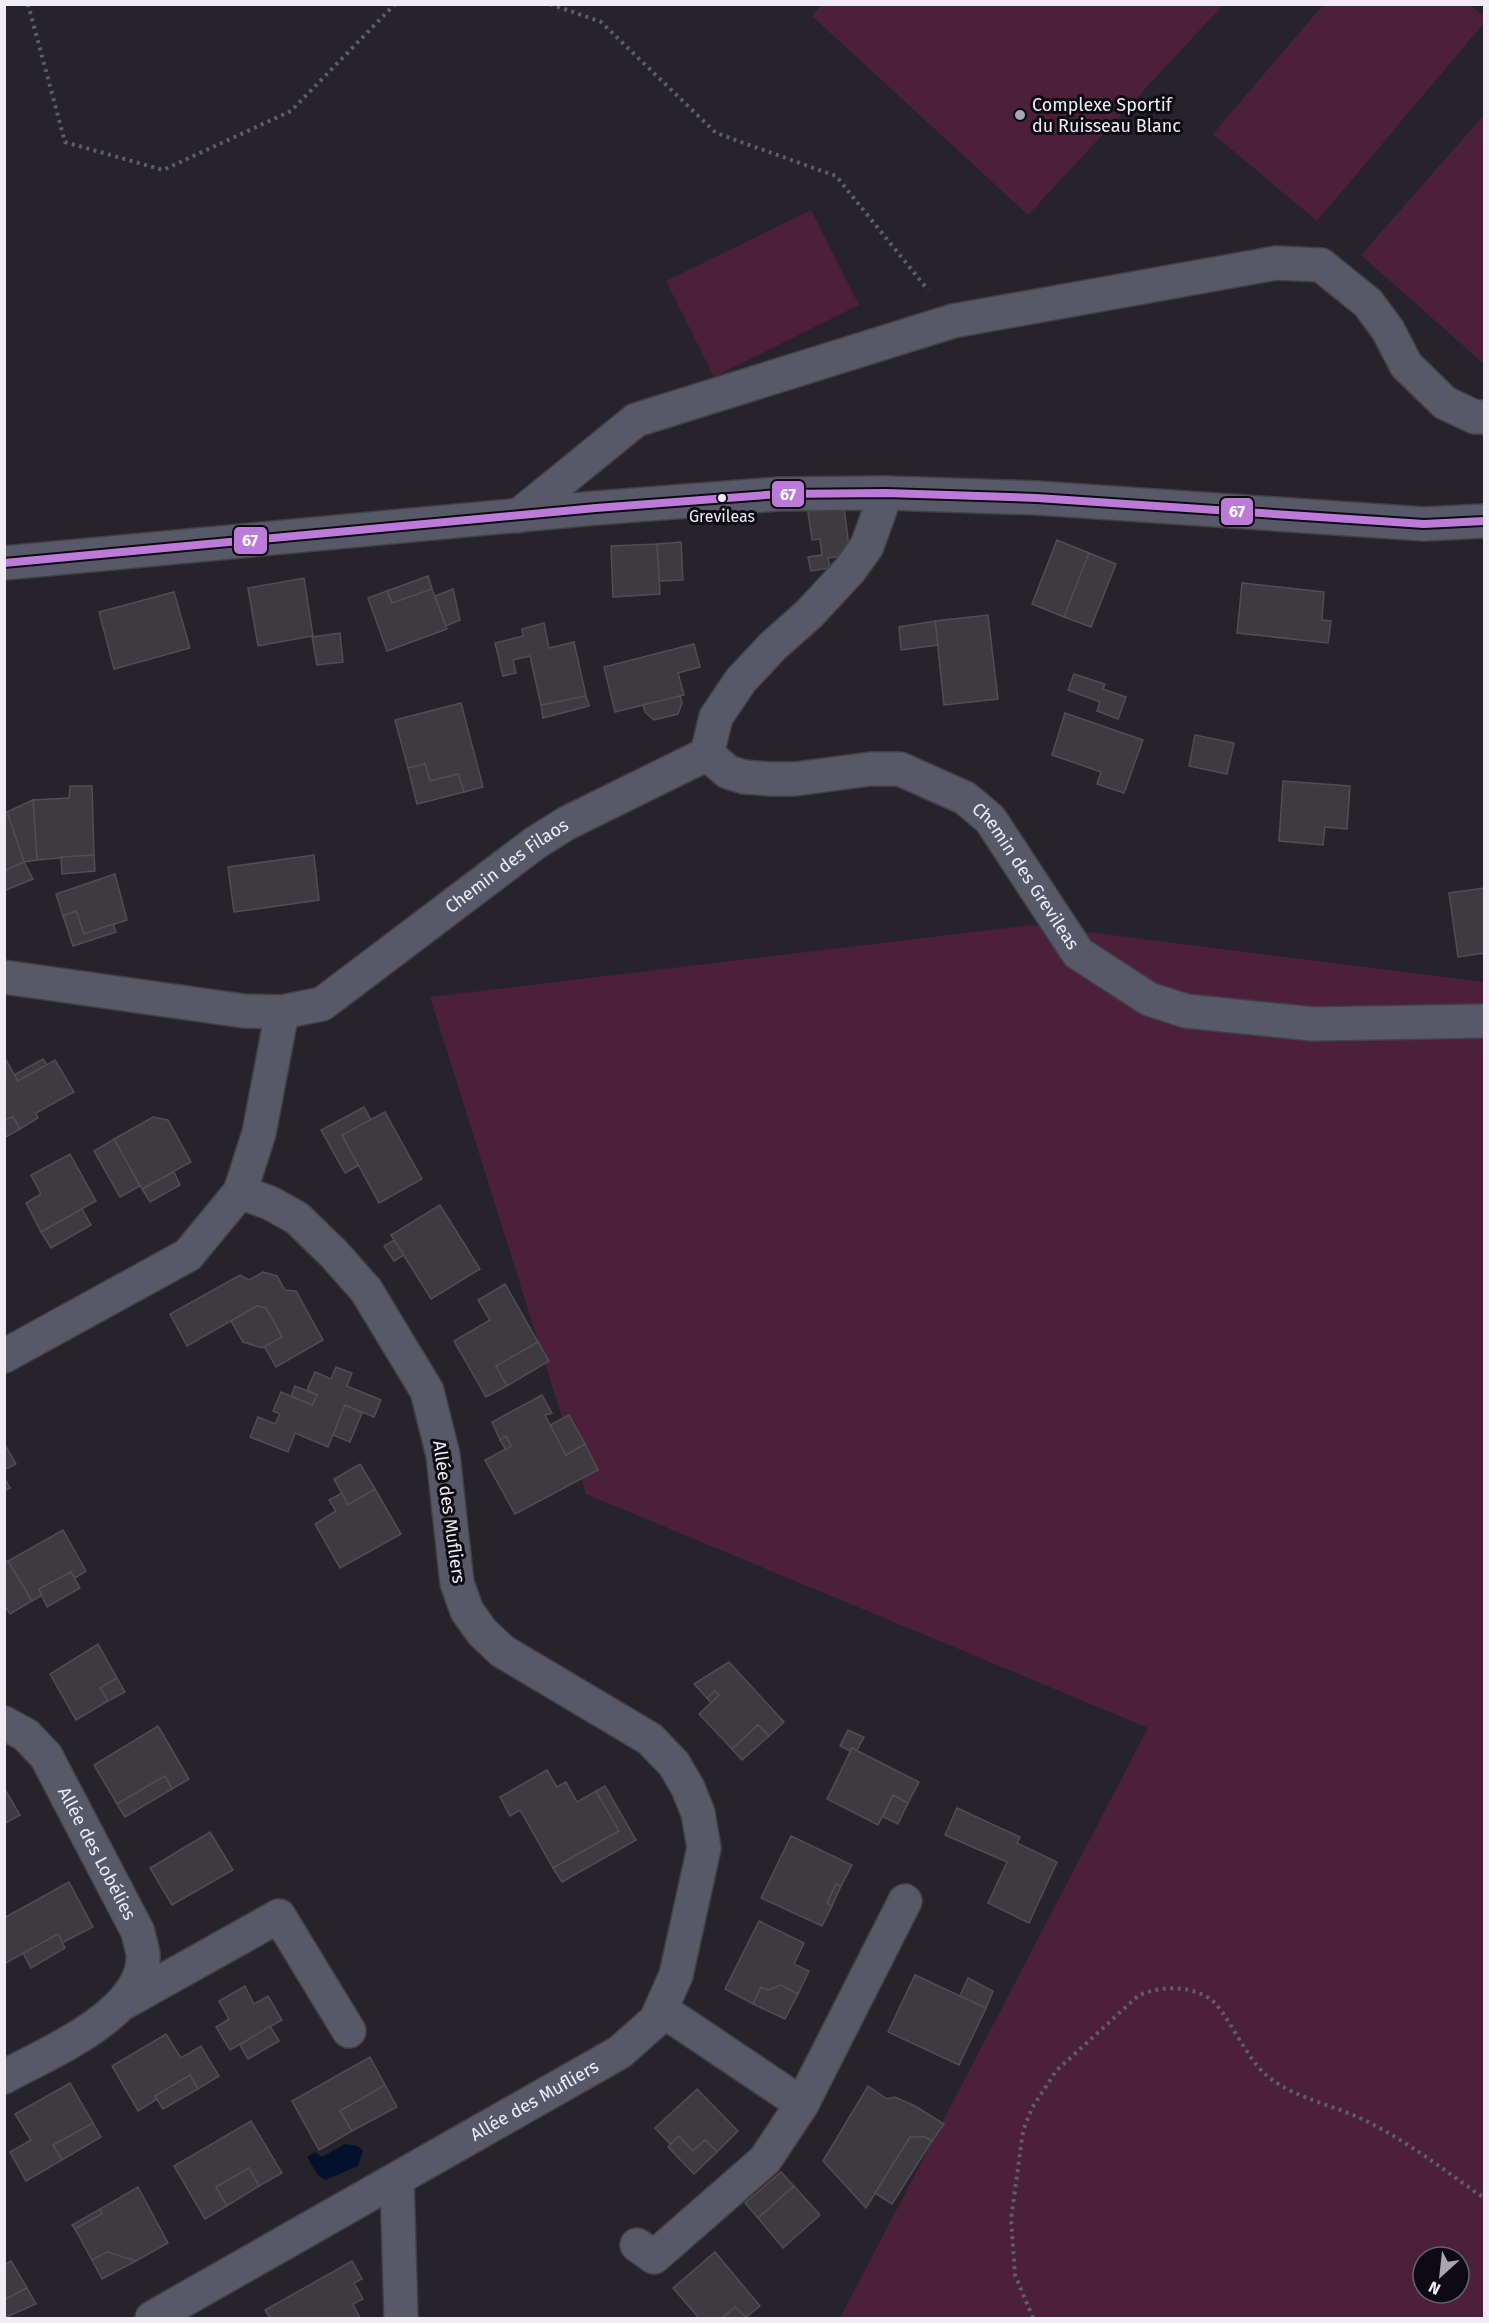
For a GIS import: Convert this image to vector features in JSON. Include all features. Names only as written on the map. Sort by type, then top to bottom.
[{"type":"street","points":[[518,516],[636,420],[953,321],[1276,263],[1321,265],[1368,303],[1388,330],[1406,365],[1445,402],[1475,417],[1485,417]]},
{"type":"street","points":[[706,754],[716,717],[741,680],[809,614],[849,571],[867,546],[886,493]]},
{"type":"street","points":[[4,563],[779,494],[886,493],[1037,498],[1424,524],[1485,521]]},
{"type":"street","name":"Chemin des Filaos","points":[[4,977],[244,1011],[282,1012],[322,1004],[535,843],[567,823],[706,754]]},
{"type":"street","name":"Chemin des Grevileas","points":[[706,754],[728,772],[744,777],[795,779],[870,769],[900,769],[965,798],[990,819],[1078,953],[1149,999],[1186,1011],[1313,1024],[1485,1021]]},
{"type":"street","points":[[4,1356],[189,1254],[240,1192],[259,1133],[282,1012]]},
{"type":"street","name":"Allée des Mufliers","points":[[152,2319],[620,2052],[639,2038],[662,2010],[676,1975],[704,1848],[698,1814],[688,1788],[674,1764],[650,1739],[502,1651],[482,1632],[467,1611],[457,1583],[443,1455],[428,1391],[366,1290],[334,1254],[297,1218],[270,1203],[240,1192]]},
{"type":"street","name":"Allée des Lobélies","points":[[4,1723],[26,1735],[45,1756],[138,1932],[143,1956],[139,1976],[125,2002]]},
{"type":"street","points":[[637,2245],[654,2257],[765,2160],[802,2104],[905,1901]]},
{"type":"street","name":"Allée des Lobélies","points":[[4,2077],[106,2019],[125,2002],[279,1916],[349,2031]]},
{"type":"street","points":[[662,2010],[802,2104]]},
{"type":"street","points":[[397,2180],[401,2319]]},
{"type":"path","points":[[27,4],[65,142],[163,170],[291,111],[395,4]]},
{"type":"path","points":[[550,4],[601,22],[716,133],[836,176],[953,321]]},
{"type":"path","points":[[1033,2319],[1015,2275],[1011,2220],[1023,2131],[1032,2108],[1056,2070],[1139,1995],[1155,1989],[1191,1990],[1211,1999],[1248,2055],[1266,2075],[1289,2090],[1359,2117],[1399,2138],[1485,2198]]},
{"type":"shaded area","name":"Complexe Sportif du Ruisseau Blanc","points":[[822,4],[1223,5],[1028,215],[812,16]]},
{"type":"shaded area","points":[[1323,5],[1470,5],[1484,17],[1484,23],[1317,221],[1213,134]]},
{"type":"shaded area","points":[[1484,115],[1484,364],[1361,255]]},
{"type":"shaded area","points":[[811,210],[859,305],[714,377],[666,281]]},
{"type":"shaded area","points":[[1032,925],[1484,982],[1484,2318],[840,2318],[1148,1728],[586,1494],[430,997]]},
{"type":"water","points":[[345,2144],[358,2146],[363,2151],[358,2166],[325,2180],[318,2175],[307,2157],[315,2152],[322,2157]]},
{"type":"building","points":[[844,506],[850,555],[828,558],[830,568],[811,571],[808,557],[822,555],[820,539],[812,540],[808,512]]},
{"type":"building","points":[[1057,540],[1089,553],[1064,617],[1032,604]]},
{"type":"building","points":[[681,542],[683,580],[659,581],[657,544]]},
{"type":"building","points":[[657,544],[660,594],[613,597],[611,546]]},
{"type":"building","points":[[1089,553],[1116,564],[1091,627],[1064,617]]},
{"type":"building","points":[[428,576],[432,589],[392,603],[387,591]]},
{"type":"building","points":[[304,578],[313,636],[258,646],[248,588]]},
{"type":"building","points":[[1242,583],[1324,592],[1322,620],[1331,621],[1328,643],[1237,633]]},
{"type":"building","points":[[432,589],[447,629],[387,651],[368,598],[387,591],[392,603]]},
{"type":"building","points":[[453,589],[460,620],[446,626],[435,596]]},
{"type":"building","points":[[174,592],[190,648],[114,669],[99,612]]},
{"type":"building","points":[[988,615],[998,699],[944,705],[935,621]]},
{"type":"building","points":[[935,621],[938,645],[901,650],[899,627]]},
{"type":"building","points":[[544,623],[549,648],[574,642],[586,696],[541,705],[530,656],[513,660],[516,673],[503,676],[495,643],[523,636],[522,629]]},
{"type":"building","points":[[340,633],[343,662],[317,665],[312,637]]},
{"type":"building","points":[[694,644],[700,667],[678,673],[684,695],[615,712],[604,667]]},
{"type":"building","points":[[1074,674],[1105,684],[1103,689],[1126,697],[1118,719],[1097,711],[1100,702],[1068,690]]},
{"type":"building","points":[[586,696],[589,706],[543,718],[541,705]]},
{"type":"building","points":[[680,696],[682,703],[678,714],[654,720],[645,712],[643,705]]},
{"type":"building","points":[[461,703],[483,787],[464,792],[458,774],[430,781],[425,764],[408,768],[395,720]]},
{"type":"building","points":[[1065,713],[1143,740],[1124,793],[1097,784],[1101,772],[1052,755]]},
{"type":"building","points":[[1195,735],[1234,743],[1227,774],[1189,766]]},
{"type":"building","points":[[425,764],[430,781],[458,774],[464,792],[417,804],[408,768]]},
{"type":"building","points":[[1283,781],[1350,786],[1347,829],[1325,827],[1323,845],[1279,841]]},
{"type":"building","points":[[70,786],[92,786],[94,855],[37,860],[33,800],[69,798]]},
{"type":"building","points":[[33,800],[37,860],[24,862],[7,812]]},
{"type":"building","points":[[7,812],[24,862],[4,871],[4,813]]},
{"type":"building","points":[[94,855],[95,871],[62,874],[61,857]]},
{"type":"building","points":[[314,855],[319,900],[234,912],[228,867]]},
{"type":"building","points":[[24,862],[33,879],[4,891],[4,871]]},
{"type":"building","points":[[115,874],[127,920],[84,934],[76,911],[63,916],[56,894]]},
{"type":"building","points":[[1484,888],[1484,953],[1458,957],[1449,893]]},
{"type":"building","points":[[76,911],[84,934],[113,924],[116,932],[73,946],[63,916]]},
{"type":"building","points":[[43,1059],[47,1065],[18,1081],[14,1075]]},
{"type":"building","points":[[6,1060],[18,1081],[55,1060],[74,1092],[36,1113],[38,1118],[20,1129],[13,1117],[4,1120]]},
{"type":"building","points":[[364,1107],[371,1120],[342,1135],[359,1165],[345,1173],[321,1130]]},
{"type":"building","points":[[385,1112],[422,1179],[379,1203],[342,1135]]},
{"type":"building","points":[[13,1117],[20,1129],[4,1138],[4,1120]]},
{"type":"building","points":[[153,1117],[168,1120],[191,1162],[142,1189],[114,1139]]},
{"type":"building","points":[[114,1139],[140,1186],[120,1197],[94,1151]]},
{"type":"building","points":[[70,1154],[96,1201],[41,1232],[26,1203],[41,1194],[31,1175]]},
{"type":"building","points":[[174,1172],[180,1185],[150,1202],[142,1189]]},
{"type":"building","points":[[440,1205],[480,1269],[431,1299],[391,1235]]},
{"type":"building","points":[[82,1209],[91,1225],[51,1248],[41,1232]]},
{"type":"building","points":[[394,1240],[404,1255],[394,1261],[384,1246]]},
{"type":"building","points":[[263,1272],[277,1276],[285,1290],[296,1291],[323,1340],[276,1367],[264,1346],[282,1337],[266,1308],[257,1306],[187,1346],[170,1314],[240,1275],[249,1280]]},
{"type":"building","points":[[505,1284],[538,1342],[496,1366],[507,1386],[486,1397],[454,1341],[490,1320],[478,1300]]},
{"type":"building","points":[[257,1306],[266,1308],[282,1337],[262,1348],[243,1342],[231,1321]]},
{"type":"building","points":[[538,1342],[549,1361],[507,1386],[496,1366]]},
{"type":"building","points":[[336,1367],[352,1373],[347,1386],[381,1400],[374,1417],[345,1405],[328,1447],[295,1433],[288,1452],[250,1437],[258,1417],[275,1424],[280,1414],[273,1411],[281,1392],[312,1405],[317,1395],[307,1390],[315,1372],[331,1379]]},
{"type":"building","points":[[295,1386],[317,1395],[312,1405],[291,1396]]},
{"type":"building","points":[[542,1395],[552,1413],[545,1415],[566,1455],[585,1444],[598,1470],[515,1514],[485,1460],[511,1446],[506,1436],[500,1440],[492,1422]]},
{"type":"building","points":[[345,1405],[362,1413],[350,1442],[333,1435]]},
{"type":"building","points":[[569,1415],[585,1444],[566,1455],[550,1425]]},
{"type":"building","points":[[506,1436],[511,1446],[506,1450],[500,1440]]},
{"type":"building","points":[[4,1443],[16,1464],[4,1470]]},
{"type":"building","points":[[360,1464],[375,1489],[348,1505],[334,1479]]},
{"type":"building","points":[[4,1477],[10,1488],[4,1491]]},
{"type":"building","points":[[375,1489],[401,1534],[340,1568],[315,1524],[336,1511],[329,1500],[342,1493],[348,1505]]},
{"type":"building","points":[[63,1530],[86,1571],[75,1578],[71,1572],[39,1589],[41,1596],[32,1601],[8,1561]]},
{"type":"building","points":[[8,1561],[32,1601],[10,1614],[4,1605],[4,1562]]},
{"type":"building","points":[[71,1572],[80,1588],[47,1607],[39,1589]]},
{"type":"building","points":[[98,1644],[117,1678],[100,1688],[108,1701],[76,1720],[50,1674]]},
{"type":"building","points":[[729,1662],[784,1722],[769,1736],[758,1725],[732,1749],[699,1714],[719,1695],[715,1691],[707,1698],[694,1684]]},
{"type":"building","points":[[117,1678],[125,1692],[108,1701],[100,1688]]},
{"type":"building","points":[[715,1691],[719,1695],[711,1703],[707,1698]]},
{"type":"building","points":[[758,1725],[769,1736],[742,1760],[732,1749]]},
{"type":"building","points":[[158,1726],[189,1779],[172,1789],[165,1776],[117,1804],[94,1765]]},
{"type":"building","points":[[848,1730],[864,1737],[857,1750],[852,1748],[850,1751],[840,1746]]},
{"type":"building","points":[[852,1748],[919,1782],[908,1803],[893,1795],[878,1825],[827,1799]]},
{"type":"building","points":[[547,1770],[557,1787],[566,1782],[577,1802],[596,1791],[619,1831],[553,1868],[520,1810],[510,1816],[500,1797]]},
{"type":"building","points":[[165,1776],[172,1789],[125,1817],[117,1804]]},
{"type":"building","points":[[605,1786],[636,1840],[562,1882],[553,1868],[619,1831],[596,1791]]},
{"type":"building","points":[[4,1788],[20,1815],[4,1824]]},
{"type":"building","points":[[893,1795],[908,1803],[898,1824],[883,1817]]},
{"type":"building","points":[[957,1808],[1020,1837],[1017,1843],[1057,1862],[1029,1923],[988,1903],[1007,1862],[945,1835]]},
{"type":"building","points":[[210,1832],[233,1870],[172,1905],[150,1868]]},
{"type":"building","points":[[791,1836],[852,1865],[841,1886],[836,1884],[827,1903],[832,1906],[822,1926],[761,1898]]},
{"type":"building","points":[[69,1882],[93,1927],[62,1943],[58,1934],[4,1964],[4,1918]]},
{"type":"building","points":[[836,1884],[841,1886],[832,1906],[827,1903]]},
{"type":"building","points":[[759,1921],[804,1943],[794,1964],[809,1971],[798,1994],[781,1985],[768,1990],[761,1987],[753,2004],[725,1989]]},
{"type":"building","points":[[58,1934],[65,1948],[31,1968],[23,1953]]},
{"type":"building","points":[[915,1975],[986,2008],[959,2065],[888,2032]]},
{"type":"building","points":[[968,1978],[993,1991],[986,2008],[960,1996]]},
{"type":"building","points":[[781,1985],[798,1994],[785,2019],[753,2004],[761,1987],[768,1990]]},
{"type":"building","points":[[245,1986],[254,2004],[268,1996],[282,2020],[230,2050],[216,2027],[229,2019],[219,2001]]},
{"type":"building","points":[[270,2026],[279,2041],[248,2059],[240,2045]]},
{"type":"building","points":[[166,2034],[181,2058],[201,2046],[219,2076],[198,2089],[190,2075],[155,2096],[157,2099],[138,2111],[112,2066]]},
{"type":"building","points":[[370,2057],[385,2085],[340,2111],[352,2131],[319,2150],[292,2101]]},
{"type":"building","points":[[190,2075],[198,2089],[163,2109],[155,2096]]},
{"type":"building","points":[[70,2083],[93,2123],[53,2145],[62,2160],[26,2181],[10,2152],[31,2140],[15,2114]]},
{"type":"building","points":[[385,2085],[397,2107],[352,2131],[340,2111]]},
{"type":"building","points":[[868,2086],[887,2099],[895,2097],[915,2106],[944,2124],[932,2141],[925,2137],[910,2137],[866,2208],[823,2161]]},
{"type":"building","points":[[697,2089],[738,2131],[717,2152],[705,2140],[693,2151],[679,2136],[671,2145],[655,2128]]},
{"type":"building","points":[[251,2121],[282,2173],[259,2186],[249,2168],[216,2187],[227,2206],[205,2219],[174,2166]]},
{"type":"building","points":[[93,2123],[101,2137],[62,2160],[53,2145]]},
{"type":"building","points":[[679,2136],[693,2151],[705,2140],[717,2152],[694,2174],[668,2147]]},
{"type":"building","points":[[910,2137],[925,2137],[932,2141],[892,2204],[875,2193]]},
{"type":"building","points":[[249,2168],[259,2186],[227,2206],[216,2187]]},
{"type":"building","points":[[781,2172],[794,2186],[758,2218],[745,2203]]},
{"type":"building","points":[[794,2186],[820,2215],[783,2248],[758,2218]]},
{"type":"building","points":[[138,2187],[168,2243],[136,2261],[107,2252],[92,2260],[75,2229],[102,2214],[100,2209]]},
{"type":"building","points":[[100,2209],[102,2214],[75,2229],[72,2225]]},
{"type":"building","points":[[107,2252],[136,2261],[102,2279],[92,2260]]},
{"type":"building","points":[[715,2252],[760,2306],[745,2318],[735,2307],[722,2318],[699,2318],[673,2288]]},
{"type":"building","points":[[11,2261],[27,2288],[4,2300],[4,2265]]},
{"type":"building","points":[[352,2261],[362,2279],[354,2283],[363,2299],[353,2304],[360,2318],[270,2318],[265,2310]]},
{"type":"building","points":[[27,2288],[36,2304],[4,2318],[4,2300]]},
{"type":"building","points":[[735,2307],[747,2318],[722,2318]]},
{"type":"transit line","name":"67","points":[[4,563],[596,508],[779,494],[886,493],[1037,498],[1424,524],[1484,521]]},
{"type":"place","name":"Complexe Sportif du Ruisseau Blanc","points":[[1020,115]]},
{"type":"place","name":"Grevileas","points":[[722,498]]}]
